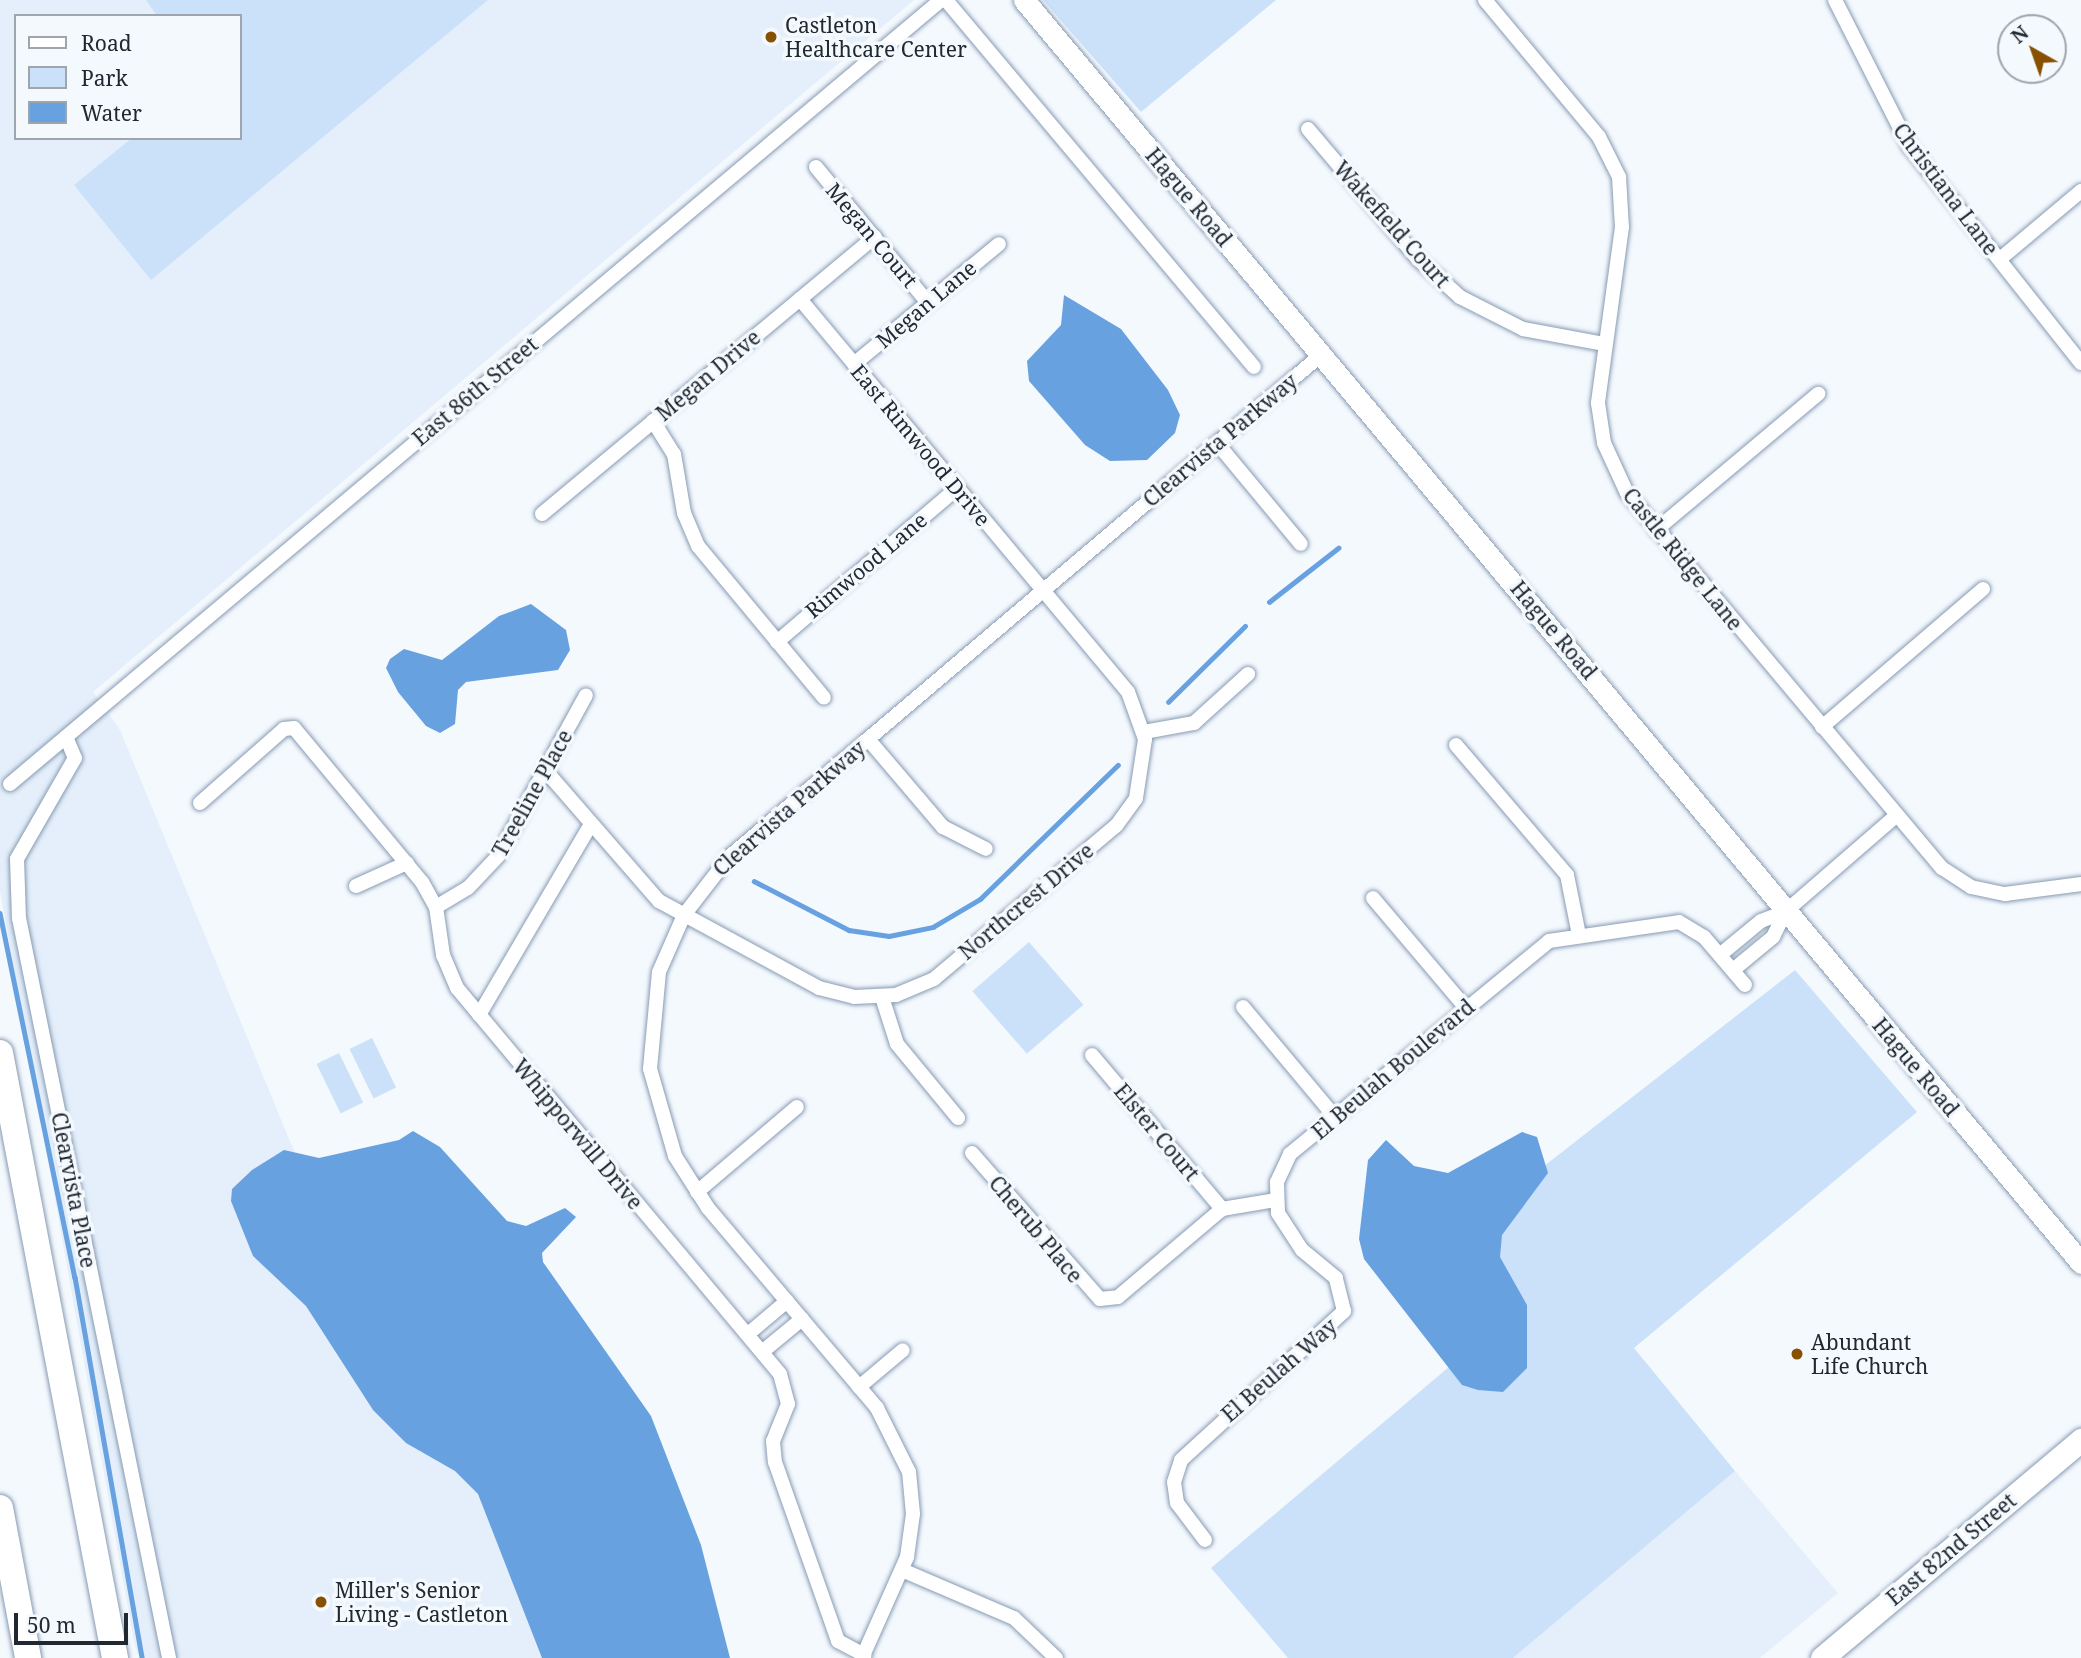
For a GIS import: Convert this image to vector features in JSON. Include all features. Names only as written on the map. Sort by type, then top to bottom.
[{"type":"highway","points":[[0,1053],[115,1658]]},
{"type":"highway","points":[[0,1508],[28,1658]]},
{"type":"main road","name":"East 82nd Street","points":[[1822,1658],[2081,1440]]},
{"type":"street","points":[[943,0],[1254,367]]},
{"type":"street","name":"East 86th Street","points":[[10,784],[943,0]]},
{"type":"street","name":"Hague Road","points":[[1024,0],[2081,1263]]},
{"type":"street","name":"Castle Ridge Lane","points":[[1485,0],[1595,132],[1617,170],[1622,227],[1598,403],[1604,443],[1623,488],[1942,868],[1971,887],[2008,894],[2081,884]]},
{"type":"street","name":"Christiana Lane","points":[[1835,0],[1909,146],[2081,363]]},
{"type":"street","name":"Wakefield Court","points":[[1308,130],[1418,259],[1460,297],[1523,329],[1604,344]]},
{"type":"street","name":"Megan Court","points":[[816,167],[928,303]]},
{"type":"street","points":[[2000,259],[2081,191]]},
{"type":"street","name":"Megan Drive","points":[[542,514],[874,237]]},
{"type":"street","name":"Megan Lane","points":[[853,364],[999,244]]},
{"type":"street","name":"East Rimwood Drive","points":[[800,299],[1042,592]]},
{"type":"street","name":"Clearvista Parkway","points":[[863,1656],[902,1570],[913,1522],[909,1472],[890,1426],[697,1192],[664,1130],[649,1055],[659,972],[684,915],[729,857],[1321,355]]},
{"type":"street","points":[[1656,530],[1818,394]]},
{"type":"street","points":[[653,421],[674,454],[694,541],[824,698]]},
{"type":"street","points":[[1217,443],[1301,544]]},
{"type":"street","name":"Rimwood Lane","points":[[777,642],[956,488]]},
{"type":"street","points":[[1822,727],[1983,589]]},
{"type":"street","name":"Northcrest Drive","points":[[545,770],[647,891],[684,915],[819,988],[882,997],[934,979],[1116,826],[1140,788],[1144,732],[1128,692],[1042,592]]},
{"type":"street","points":[[1144,732],[1194,723],[1248,674]]},
{"type":"street","name":"Treeline Place","points":[[436,907],[489,868],[586,695]]},
{"type":"street","name":"Whipporwill Drive","points":[[200,803],[284,729],[294,728],[407,863],[436,907],[447,967],[479,1015],[762,1352],[788,1398],[774,1441],[775,1462],[838,1641],[863,1656]]},
{"type":"street","name":"Clearvista Place","points":[[65,737],[75,758],[17,859],[19,918],[169,1658]]},
{"type":"street","points":[[867,739],[943,827],[986,849]]},
{"type":"street","points":[[1456,746],[1567,875],[1579,935]]},
{"type":"street","points":[[1721,954],[1761,921],[1785,912],[1896,816]]},
{"type":"street","points":[[479,1015],[591,824]]},
{"type":"street","points":[[355,886],[407,863]]},
{"type":"street","points":[[1373,898],[1466,1007]]},
{"type":"street","points":[[1733,970],[1773,937],[1785,912]]},
{"type":"street","name":"El Beulah Boulevard","points":[[1276,1200],[1287,1159],[1536,947],[1579,935],[1679,922],[1721,954],[1745,985]]},
{"type":"street","points":[[882,997],[897,1044],[958,1118]]},
{"type":"street","points":[[1243,1007],[1335,1117]]},
{"type":"street","name":"Elster Court","points":[[1091,1055],[1222,1209]]},
{"type":"street","points":[[697,1192],[797,1107]]},
{"type":"street","name":"Cherub Place","points":[[972,1153],[1089,1292],[1105,1300],[1118,1297],[1222,1209]]},
{"type":"street","points":[[1222,1209],[1276,1200]]},
{"type":"street","name":"El Beulah Way","points":[[1205,1540],[1177,1503],[1174,1482],[1181,1460],[1344,1311],[1336,1278],[1288,1233],[1276,1200]]},
{"type":"street","points":[[748,1334],[787,1301]]},
{"type":"street","points":[[762,1352],[802,1319]]},
{"type":"street","points":[[859,1387],[902,1350]]},
{"type":"street","points":[[902,1570],[1014,1618],[1056,1658]]},
{"type":"shaded area","points":[[0,0],[914,0],[93,692],[120,730],[355,1298],[458,1430],[550,1658],[139,1658],[0,891]]},
{"type":"shaded area","points":[[1735,1471],[1838,1593],[1760,1658],[1513,1658]]},
{"type":"green space","points":[[146,0],[488,0],[151,280],[74,185],[130,140],[242,140],[242,14],[156,14]]},
{"type":"green space","points":[[1043,0],[1276,0],[1141,112]]},
{"type":"green space","points":[[1029,942],[1083,1005],[1027,1054],[972,991]]},
{"type":"green space","points":[[1795,970],[1917,1112],[1634,1348],[1735,1471],[1513,1658],[1288,1658],[1211,1568],[1456,1361],[1475,1220]]},
{"type":"green space","points":[[372,1038],[396,1087],[374,1098],[350,1049]]},
{"type":"green space","points":[[339,1053],[363,1102],[341,1113],[317,1064]]},
{"type":"water","points":[[1064,295],[1121,329],[1168,390],[1180,415],[1175,433],[1147,460],[1110,461],[1085,445],[1029,381],[1027,361],[1061,325]]},
{"type":"water","points":[[531,604],[566,630],[570,650],[558,670],[466,682],[458,690],[455,724],[440,733],[426,726],[398,692],[386,668],[390,659],[404,649],[442,660],[499,616]]},
{"type":"water","points":[[413,1131],[440,1147],[507,1221],[526,1226],[565,1208],[576,1217],[542,1253],[543,1262],[651,1416],[701,1545],[730,1658],[542,1658],[478,1494],[455,1471],[406,1443],[373,1410],[306,1306],[253,1256],[231,1201],[232,1189],[252,1170],[284,1150],[319,1158],[399,1140]]},
{"type":"water","points":[[1522,1132],[1537,1137],[1548,1173],[1502,1235],[1500,1257],[1527,1305],[1527,1368],[1503,1392],[1478,1390],[1462,1385],[1364,1259],[1359,1239],[1368,1160],[1386,1140],[1414,1166],[1448,1173]]},
{"type":"waterway","points":[[1269,602],[1338,548]]},
{"type":"waterway","points":[[1168,702],[1245,626]]},
{"type":"waterway","points":[[754,881],[849,930],[889,936],[933,927],[980,899],[1118,765]]},
{"type":"waterway","points":[[0,913],[75,1277],[142,1658]]},
{"type":"place","name":"Castleton Healthcare Center","points":[[771,37]]},
{"type":"place","name":"Abundant Life Church","points":[[1797,1354]]},
{"type":"place","name":"Miller's Senior Living - Castleton","points":[[321,1602]]}]
